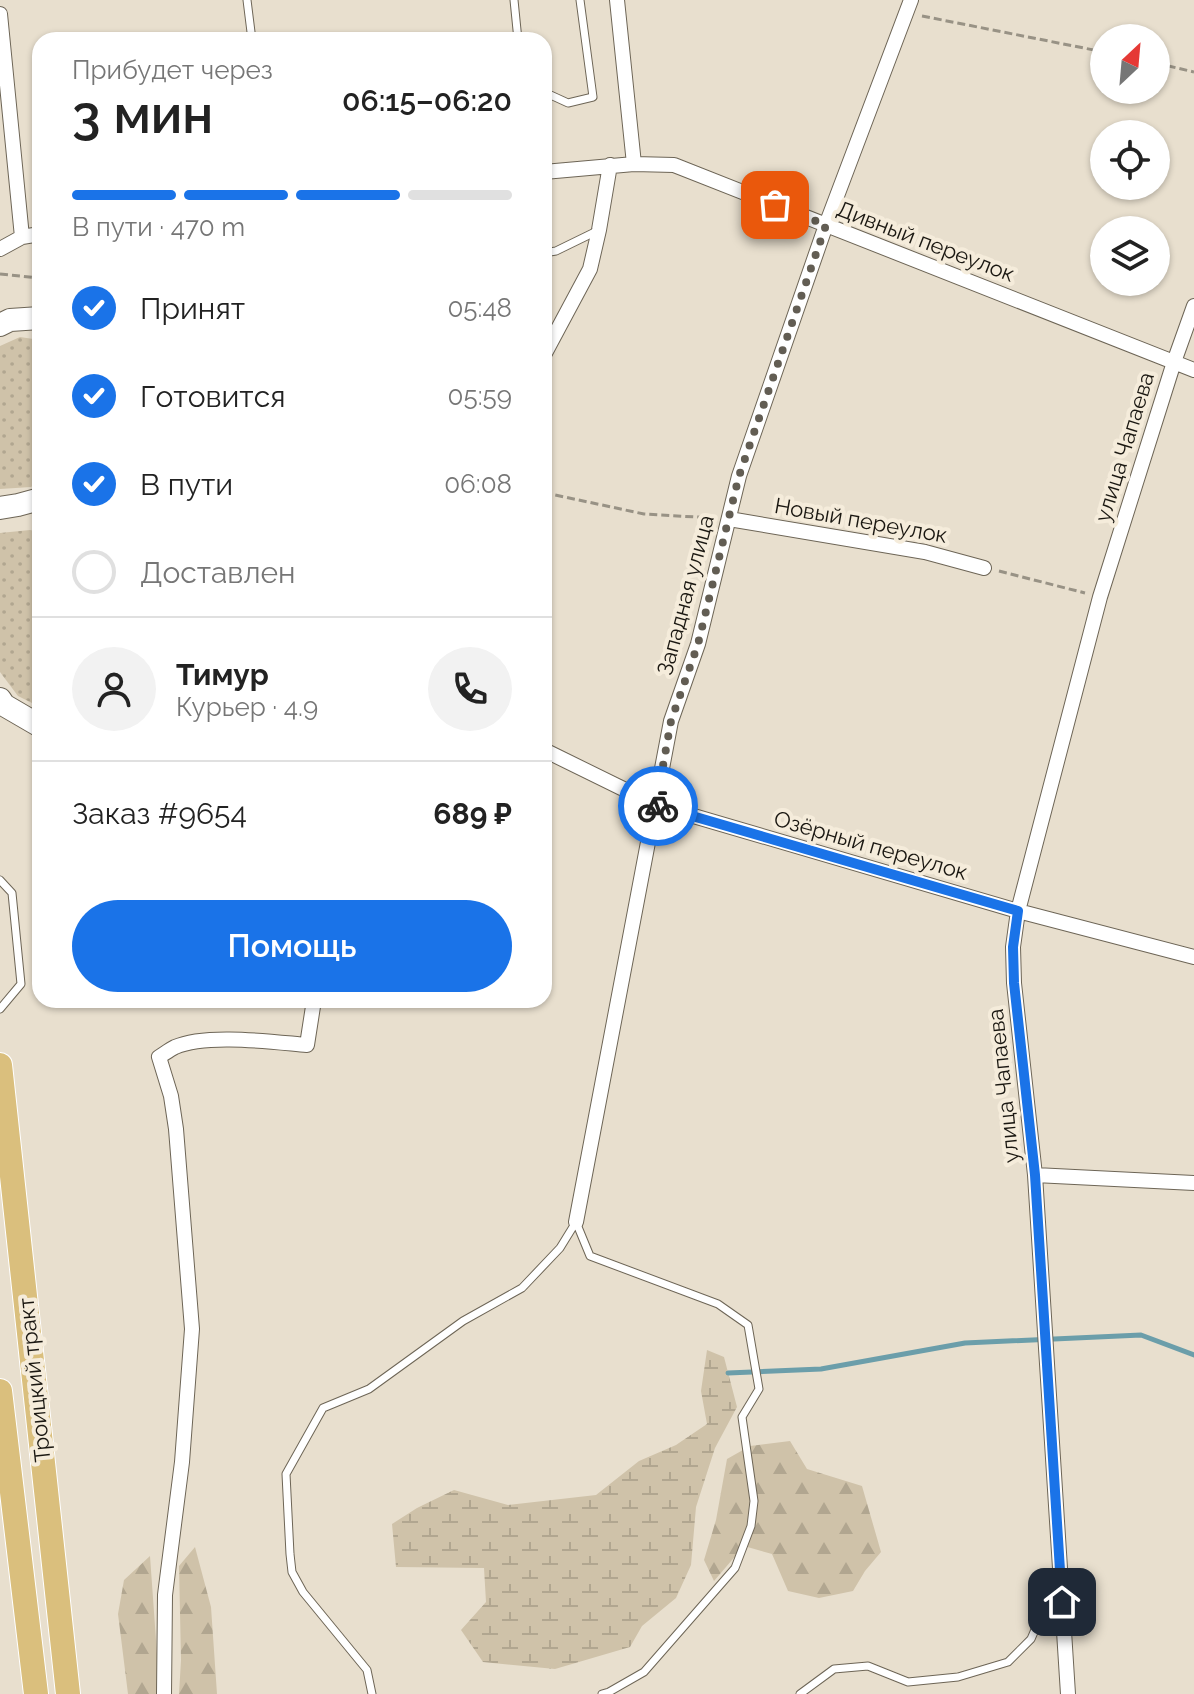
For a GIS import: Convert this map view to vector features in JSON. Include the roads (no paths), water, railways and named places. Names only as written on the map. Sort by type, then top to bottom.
[{"type":"main road","points":[[0,325],[10,320],[32,319]]},
{"type":"main road","points":[[0,699],[4,705],[32,721]]},
{"type":"main road","name":"Троицкий тракт","points":[[0,1065],[68,1694]]},
{"type":"main road","name":"Троицкий тракт","points":[[0,1391],[36,1694]]},
{"type":"street","points":[[617,0],[634,164]]},
{"type":"street","name":"Западная улица","points":[[576,1222],[671,721],[698,644],[739,476],[826,225],[909,6]]},
{"type":"street","points":[[0,14],[22,237]]},
{"type":"street","points":[[552,340],[590,269],[610,165]]},
{"type":"street","name":"Дивный переулок","points":[[552,171],[610,165],[674,165],[1194,370]]},
{"type":"street","points":[[0,249],[32,235]]},
{"type":"street","name":"улица Чапаева","points":[[1068,1694],[1035,1175],[1014,983],[1013,947],[1018,911],[1100,597],[1194,306]]},
{"type":"street","name":"Новый переулок","points":[[729,519],[925,552],[984,568]]},
{"type":"street","name":"Озёрный переулок","points":[[552,754],[656,805],[1018,911],[1194,957]]},
{"type":"street","points":[[164,1694],[165,1595],[182,1462],[192,1329],[176,1129],[171,1096],[159,1057],[177,1046],[213,1039],[307,1045],[313,1008]]},
{"type":"street","points":[[1035,1175],[1194,1183]]},
{"type":"lane","points":[[247,0],[251,32]]},
{"type":"lane","points":[[514,0],[517,32]]},
{"type":"lane","points":[[552,96],[568,103],[593,97],[580,0]]},
{"type":"lane","points":[[552,252],[599,230]]},
{"type":"lane","points":[[0,880],[12,893],[21,984],[0,1009]]},
{"type":"lane","points":[[372,1694],[367,1670],[303,1592],[292,1572],[286,1474],[323,1408],[369,1389],[463,1321],[522,1288],[560,1248],[576,1222]]},
{"type":"lane","points":[[576,1222],[590,1256],[718,1304],[748,1325],[759,1389],[742,1417],[754,1501],[751,1526],[735,1568],[644,1672],[602,1694]]},
{"type":"lane","points":[[800,1694],[834,1669],[868,1666],[908,1682],[958,1677],[1008,1662],[1031,1639],[1060,1572]]},
{"type":"waterway","points":[[728,1373],[821,1369],[965,1343],[1141,1335],[1194,1355]]}]
